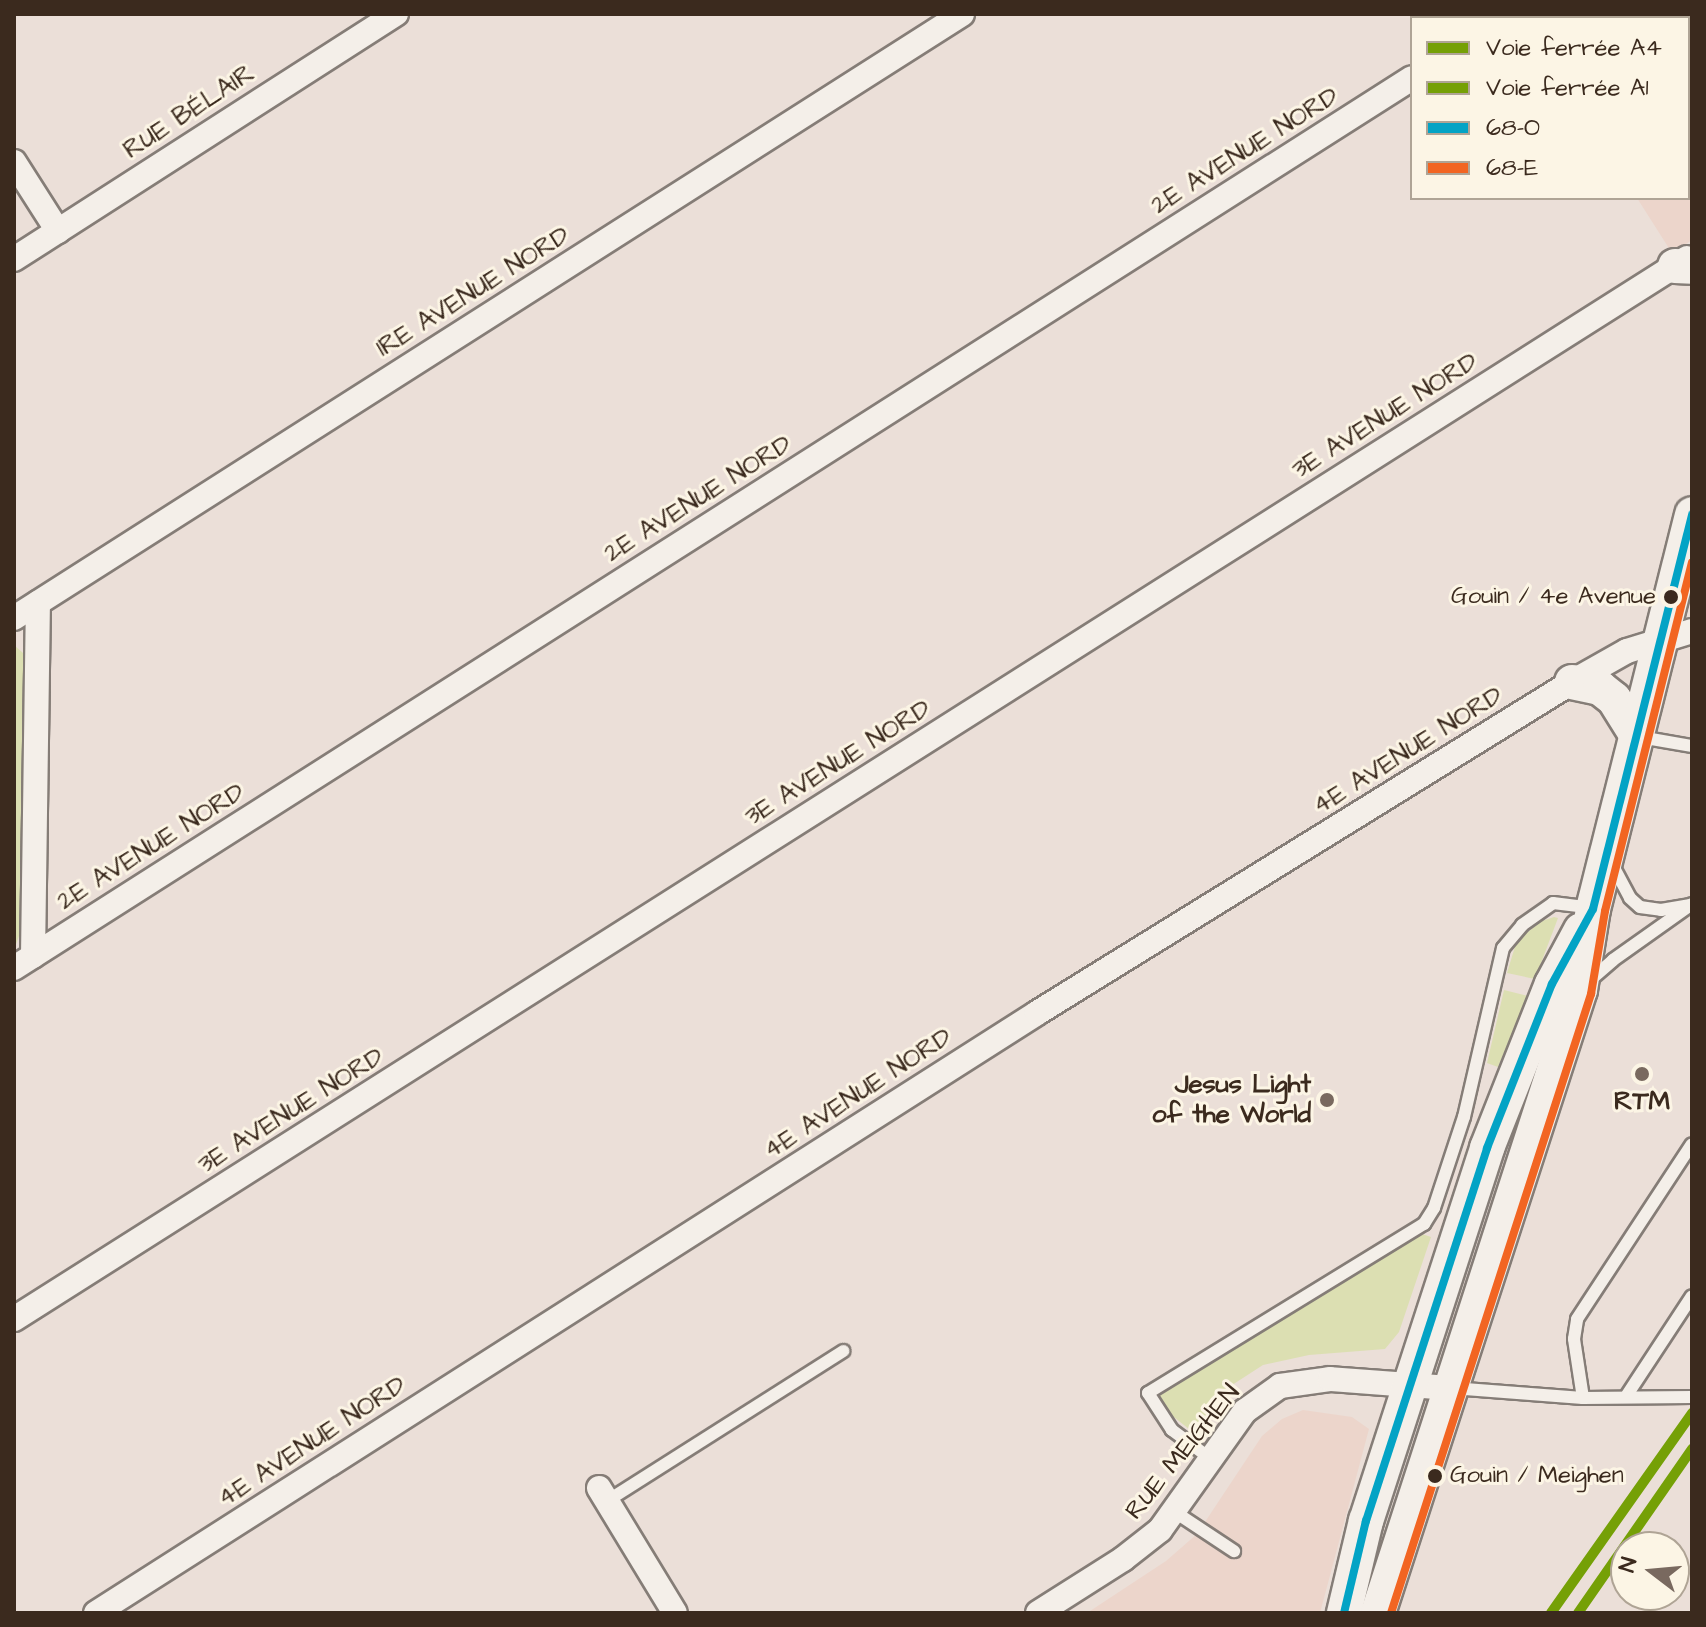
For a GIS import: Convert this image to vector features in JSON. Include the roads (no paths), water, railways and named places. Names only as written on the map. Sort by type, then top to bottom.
[{"type":"main road","points":[[1378,1613],[1580,990],[1593,909],[1637,736],[1676,636],[1690,530]]},
{"type":"main road","points":[[1572,682],[1600,688],[1614,699],[1637,736]]},
{"type":"main road","points":[[1344,1613],[1366,1521],[1410,1383],[1449,1213],[1499,1114],[1552,984],[1593,909]]},
{"type":"street","name":"RUE BÉLAIR","points":[[14,259],[396,14]]},
{"type":"street","name":"1RE AVENUE NORD","points":[[14,618],[962,14]]},
{"type":"street","name":"2E AVENUE NORD","points":[[23,962],[1410,79]]},
{"type":"street","points":[[14,162],[58,231]]},
{"type":"street","name":"3E AVENUE NORD","points":[[14,1319],[1686,263]]},
{"type":"street","points":[[23,962],[38,603]]},
{"type":"street","name":"4E AVENUE NORD","points":[[96,1613],[1037,1013],[1572,682],[1627,651],[1676,636]]},
{"type":"street","name":"RUE MEIGHEN","points":[[1038,1613],[1141,1546],[1175,1512],[1245,1411],[1280,1386],[1320,1379],[1451,1388]]},
{"type":"street","points":[[603,1494],[675,1613]]},
{"type":"lane","points":[[1637,736],[1692,746]]},
{"type":"lane","points":[[1608,854],[1625,890],[1640,907],[1661,910],[1692,904]]},
{"type":"lane","points":[[1211,1459],[1172,1430],[1148,1393],[1416,1229],[1449,1213],[1464,1117],[1503,948],[1522,925],[1553,903],[1566,902],[1593,909]]},
{"type":"lane","points":[[1580,990],[1613,960],[1692,904]]},
{"type":"lane","points":[[1583,1398],[1574,1339],[1577,1319],[1692,1144]]},
{"type":"lane","points":[[1627,1395],[1692,1296]]},
{"type":"lane","points":[[603,1494],[843,1351]]},
{"type":"lane","name":"RUE MEIGHEN","points":[[1451,1388],[1583,1398],[1627,1395],[1692,1397]]},
{"type":"lane","points":[[1175,1512],[1234,1551]]},
{"type":"rail line","name":"A4","points":[[1551,1613],[1692,1413]]},
{"type":"rail line","name":"A1","points":[[1578,1613],[1692,1449]]},
{"type":"place","name":"Gouin / 4e Avenue","points":[[1671,597]]},
{"type":"place","name":"RTM","points":[[1642,1074]]},
{"type":"place","name":"Jesus Light of the World","points":[[1327,1100]]},
{"type":"place","name":"Gouin / Meighen","points":[[1435,1476]]}]
